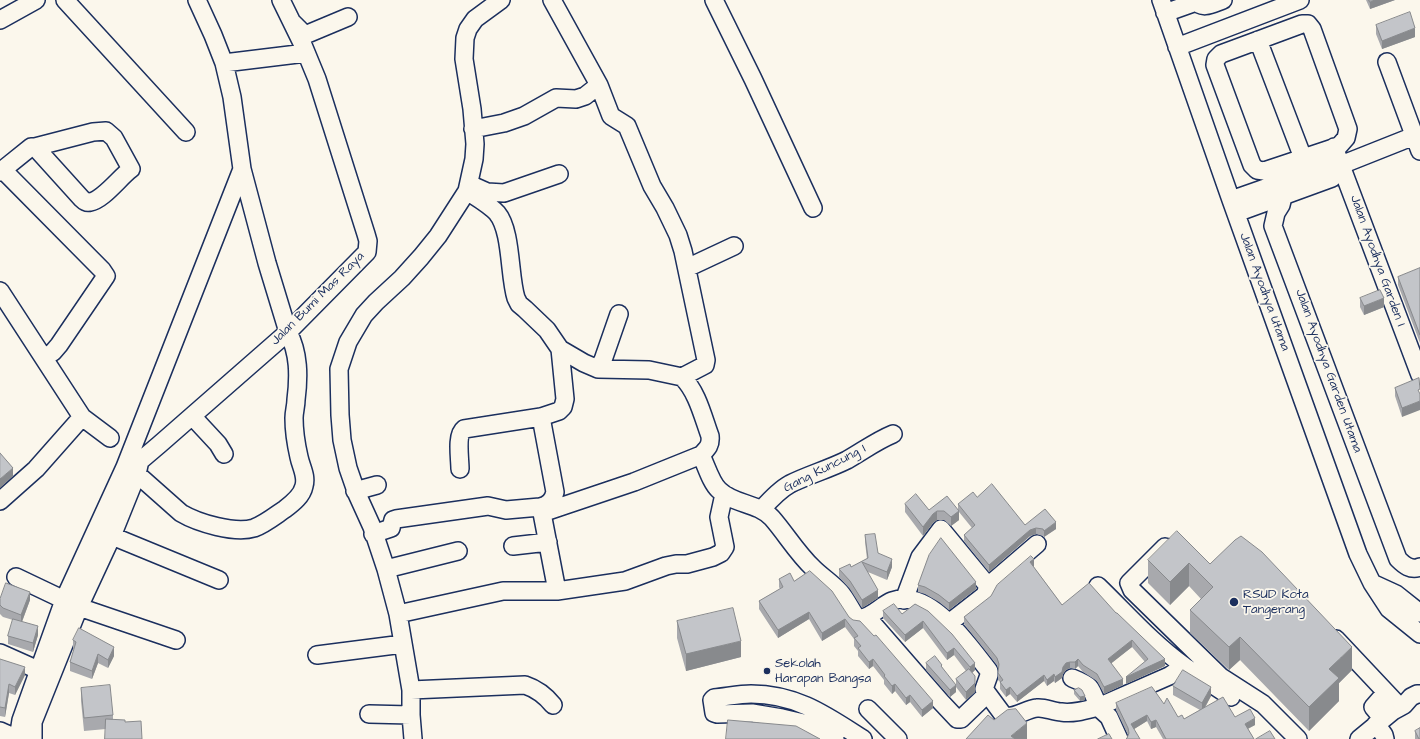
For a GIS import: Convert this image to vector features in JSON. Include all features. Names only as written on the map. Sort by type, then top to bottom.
[{"type":"street","points":[[0,20],[36,0]]},
{"type":"street","points":[[65,0],[186,132]]},
{"type":"street","points":[[134,467],[181,513],[190,518],[230,529],[242,530],[254,528],[294,502],[302,493],[305,478],[295,438],[294,416],[298,374],[294,342],[288,332],[267,263],[242,169],[232,97],[224,63],[197,0]]},
{"type":"street","name":"Jalan Bumi Mas Raya","points":[[134,467],[288,332],[367,252],[368,246],[366,234],[305,44],[281,0]]},
{"type":"street","points":[[413,739],[411,690],[398,614],[386,569],[373,534],[372,527],[355,491],[342,440],[339,409],[339,369],[348,342],[364,315],[421,257],[438,236],[468,187],[474,159],[475,144],[472,109],[464,60],[465,38],[468,29],[475,19],[501,0]]},
{"type":"street","points":[[552,0],[599,85],[611,116],[627,126],[649,180],[678,235],[687,268],[692,299],[706,360],[705,365],[682,377]]},
{"type":"street","points":[[714,0],[753,79],[813,208]]},
{"type":"street","points":[[1163,6],[1195,1],[1200,6],[1205,6],[1223,0]]},
{"type":"street","points":[[1177,47],[1300,0]]},
{"type":"street","name":"Jalan Ayodhya Utama","points":[[1163,6],[1233,207],[1358,554],[1372,583],[1389,609],[1420,634]]},
{"type":"street","points":[[224,63],[305,44],[348,17]]},
{"type":"street","points":[[1302,24],[1308,24],[1312,29],[1348,128],[1346,138],[1339,146],[1264,171],[1258,170],[1252,165],[1215,65],[1216,59],[1221,54],[1258,40],[1302,24]]},
{"type":"street","points":[[1258,40],[1303,158]]},
{"type":"street","points":[[1233,207],[1280,190],[1328,166],[1341,165],[1417,144],[1387,62]]},
{"type":"street","points":[[473,129],[504,124],[524,116],[556,98],[576,99],[585,96],[599,85]]},
{"type":"street","points":[[35,147],[85,202],[91,202],[103,196],[131,169],[114,138],[106,131],[94,132],[30,147],[1,171],[102,270],[106,276],[59,345],[53,352],[44,358]]},
{"type":"street","name":"Jalan Ayodhya Garden I","points":[[1334,147],[1420,375]]},
{"type":"street","points":[[33,739],[33,722],[72,604],[112,536],[134,467],[242,169]]},
{"type":"street","points":[[468,187],[487,192],[504,193],[559,174]]},
{"type":"street","points":[[373,534],[391,528],[393,520],[396,519],[488,506],[506,510],[541,510],[634,482],[701,455],[709,448],[711,443],[710,436],[696,397],[682,377],[650,370],[598,369],[584,364],[560,349],[547,330],[519,304],[516,298],[507,244],[500,219],[496,212],[468,187]]},
{"type":"street","name":"Jalan Ayodhya Garden Utama","points":[[1280,190],[1281,205],[1276,213],[1273,226],[1398,559],[1406,567],[1417,569],[1420,567]]},
{"type":"street","points":[[687,268],[734,246]]},
{"type":"street","points":[[0,291],[82,416],[110,438]]},
{"type":"street","points":[[598,369],[603,360],[619,314]]},
{"type":"street","points":[[460,469],[459,438],[461,431],[464,429],[541,417],[559,411],[564,407],[565,399],[560,349]]},
{"type":"street","points":[[0,501],[36,469],[82,416]]},
{"type":"street","points":[[192,416],[218,444],[224,454]]},
{"type":"street","points":[[541,417],[555,492],[551,502],[541,510]]},
{"type":"street","name":"Gang Kuncung I","points":[[762,510],[769,501],[788,485],[846,460],[868,449],[874,443],[893,434]]},
{"type":"street","points":[[701,455],[715,486],[724,494],[736,501],[762,510],[772,518],[796,550],[814,569],[841,593],[857,618],[867,617],[894,600],[918,602],[932,608],[956,630],[989,671],[984,687],[987,694],[1004,716],[1007,717],[1038,708],[1071,713],[1098,707],[1169,676],[1184,666]]},
{"type":"street","points":[[0,731],[18,739],[21,720],[38,670],[72,604],[134,467]]},
{"type":"street","points":[[355,491],[377,485]]},
{"type":"street","points":[[398,614],[503,591],[556,591],[625,581],[666,566],[701,561],[722,553],[725,547],[719,517],[724,494]]},
{"type":"street","points":[[541,510],[556,591]]},
{"type":"street","points":[[904,600],[920,557],[941,529],[988,586]]},
{"type":"street","points":[[112,536],[219,580]]},
{"type":"street","points":[[1180,543],[1170,541],[1129,583],[1132,590],[1220,677],[1263,704],[1298,739]]},
{"type":"street","points":[[513,546],[548,542]]},
{"type":"street","points":[[949,623],[985,595],[988,586],[1038,544]]},
{"type":"street","points":[[386,569],[458,551]]},
{"type":"street","points":[[16,577],[72,604],[176,640]]},
{"type":"street","points":[[1372,583],[1396,594],[1420,613]]},
{"type":"street","points":[[1098,586],[1162,649],[1184,666],[1262,717],[1283,739]]},
{"type":"street","points":[[867,617],[957,719],[961,719],[987,694]]},
{"type":"street","points":[[1326,628],[1391,717]]},
{"type":"street","points":[[317,655],[403,644]]},
{"type":"street","points":[[0,653],[38,670]]},
{"type":"street","points":[[1072,678],[1089,686],[1093,692],[1098,707],[1109,717],[1119,739]]},
{"type":"street","points":[[411,690],[525,685],[536,689],[546,696],[553,705]]},
{"type":"street","points":[[835,739],[815,718],[782,718],[752,712],[717,714],[714,713],[712,702],[714,698],[751,694],[785,698],[815,718],[863,739]]},
{"type":"street","points":[[1359,739],[1391,717],[1411,697],[1416,694],[1420,694]]},
{"type":"street","points":[[868,709],[898,739]]},
{"type":"street","points":[[369,714],[411,715]]},
{"type":"street","points":[[1385,739],[1384,736],[1391,717]]},
{"type":"building","points":[[1410,12],[1415,28],[1382,41],[1376,25]]},
{"type":"building","points":[[1420,268],[1420,335],[1398,277]]},
{"type":"building","points":[[1380,290],[1384,298],[1364,306],[1360,298]]},
{"type":"building","points":[[1419,378],[1420,389],[1418,390],[1420,394],[1420,401],[1402,408],[1395,388]]},
{"type":"building","points":[[0,453],[13,468],[0,479]]},
{"type":"building","points":[[992,484],[1025,525],[1045,509],[1056,522],[1044,531],[1043,529],[1036,528],[1030,530],[989,565],[964,535],[975,525],[958,504],[973,492],[977,497]]},
{"type":"building","points":[[916,494],[929,510],[947,496],[959,511],[951,517],[944,511],[937,511],[923,527],[905,504]]},
{"type":"building","points":[[1177,531],[1210,564],[1241,536],[1262,552],[1352,647],[1329,669],[1339,678],[1309,707],[1240,637],[1229,647],[1190,610],[1213,587],[1189,563],[1170,582],[1148,560]]},
{"type":"building","points":[[875,534],[878,553],[892,559],[887,572],[862,562],[878,590],[862,600],[850,581],[839,569],[850,564],[851,567],[868,558],[865,535]]},
{"type":"building","points":[[941,538],[976,582],[949,603],[939,595],[925,587],[918,585],[929,555]]},
{"type":"building","points":[[1031,556],[1034,559],[1030,562],[1062,605],[1089,583],[1116,613],[1165,659],[1126,677],[1148,659],[1132,640],[1108,659],[1123,679],[1104,687],[1097,674],[1083,665],[1078,659],[1075,662],[1066,663],[1062,672],[1055,677],[1054,674],[1047,680],[1044,675],[1017,696],[1010,687],[1006,690],[1000,682],[1003,680],[998,673],[999,664],[997,658],[964,617],[991,596],[997,585]]},
{"type":"building","points":[[810,571],[832,591],[849,617],[853,620],[860,621],[874,636],[876,635],[933,701],[922,710],[910,695],[906,698],[895,684],[892,686],[873,659],[869,662],[858,648],[861,646],[854,638],[858,636],[845,619],[822,633],[809,612],[778,630],[759,601],[783,587],[779,579],[790,573],[794,581]]},
{"type":"building","points":[[6,583],[30,592],[21,615],[3,608],[0,605],[0,599]]},
{"type":"building","points":[[894,604],[902,614],[915,604],[928,611],[952,634],[975,663],[970,667],[954,648],[947,653],[923,621],[905,635],[883,611]]},
{"type":"building","points":[[733,608],[741,641],[686,654],[677,621]]},
{"type":"building","points":[[13,619],[38,626],[33,643],[8,636]]},
{"type":"building","points":[[79,628],[114,647],[108,660],[98,654],[92,671],[70,662],[76,642],[73,640]]},
{"type":"building","points":[[935,656],[956,685],[950,690],[926,663]]},
{"type":"building","points":[[0,659],[25,667],[15,687],[9,684],[5,708],[0,707]]},
{"type":"building","points":[[969,669],[975,676],[975,683],[966,692],[956,679]]},
{"type":"building","points":[[1183,670],[1211,687],[1202,703],[1173,686]]},
{"type":"building","points":[[110,685],[113,715],[84,718],[81,688]]},
{"type":"building","points":[[1152,687],[1164,704],[1167,698],[1178,717],[1182,715],[1184,719],[1223,697],[1235,717],[1250,709],[1255,718],[1245,724],[1254,739],[1166,739],[1156,720],[1151,722],[1147,715],[1131,724],[1140,739],[1126,739],[1129,733],[1128,728],[1116,703]]},
{"type":"building","points":[[1079,688],[1085,696],[1080,697],[1074,690]]},
{"type":"building","points":[[1016,709],[1027,723],[1011,736],[1015,739],[966,739],[988,715],[994,720],[1007,710]]},
{"type":"building","points":[[106,719],[125,720],[125,722],[141,721],[142,739],[105,739]]},
{"type":"building","points":[[728,720],[796,726],[820,739],[726,739]]},
{"type":"building","points":[[1420,728],[1420,739],[1419,739],[1415,731]]},
{"type":"building","points":[[1270,731],[1275,739],[1256,739]]},
{"type":"building","points":[[1109,734],[1112,739],[1098,739]]},
{"type":"place","name":"RSUD Kota Tangerang","points":[[1234,602]]},
{"type":"place","name":"Sekolah Harapan Bangsa","points":[[767,671]]}]
